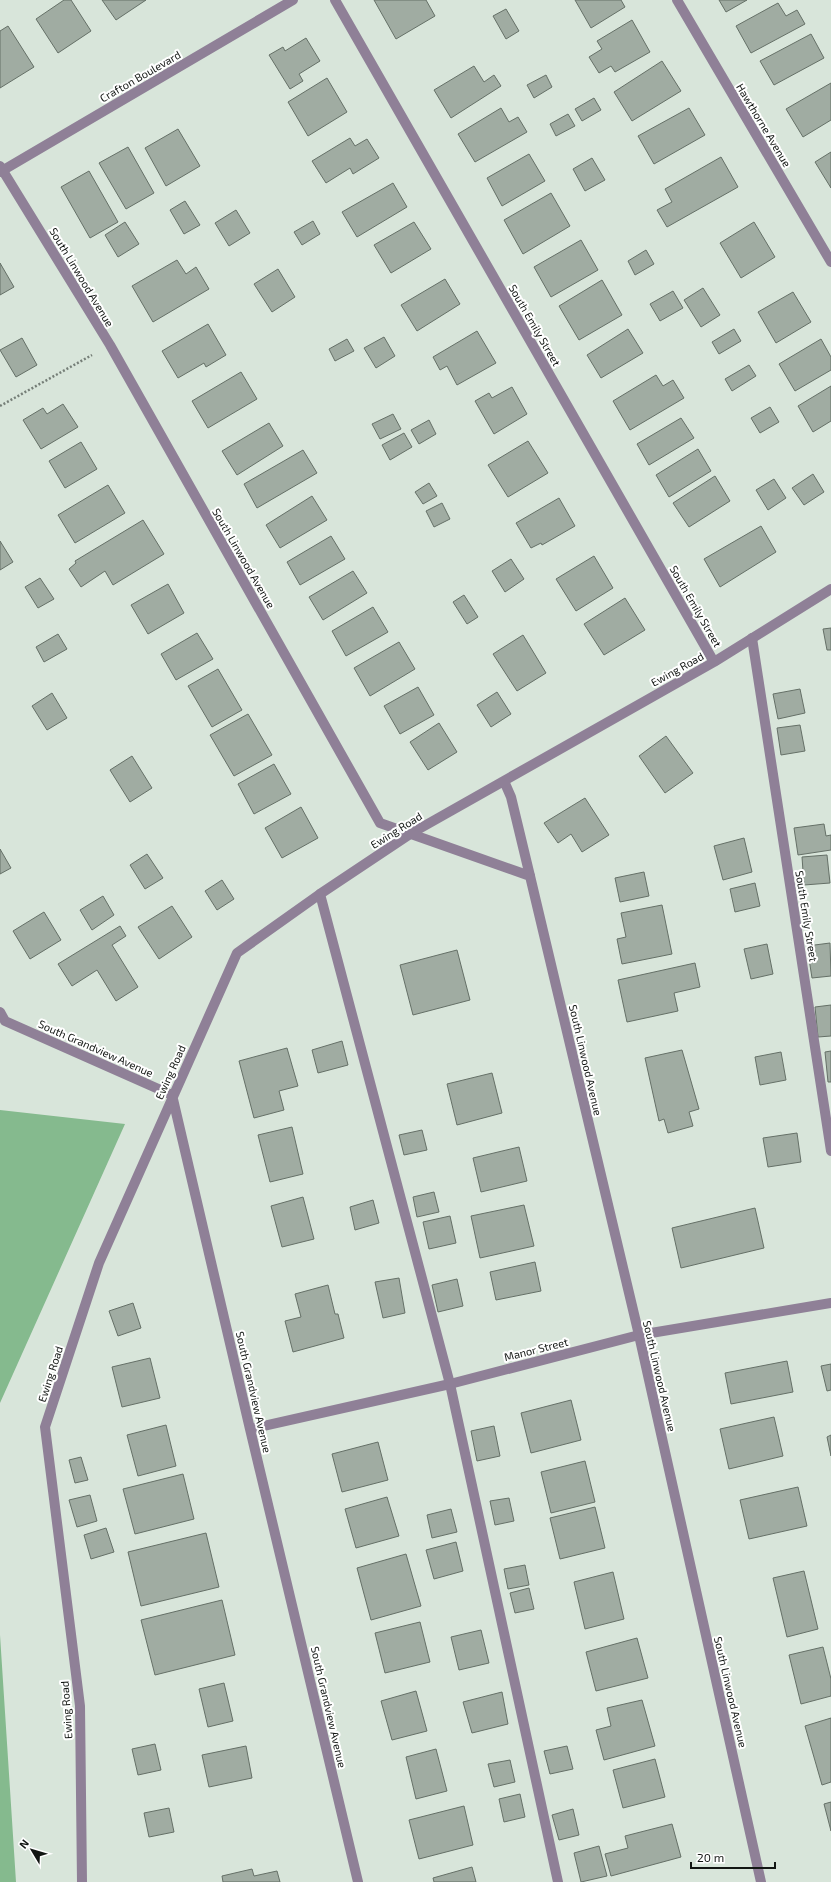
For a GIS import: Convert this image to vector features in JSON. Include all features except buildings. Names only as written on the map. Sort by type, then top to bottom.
[{"type":"street","name":"Crafton Boulevard","points":[[1,169],[293,0]]},
{"type":"street","name":"South Emily Street","points":[[335,0],[714,662]]},
{"type":"street","name":"Hawthorne Avenue","points":[[677,0],[831,262]]},
{"type":"street","name":"South Linwood Avenue","points":[[1,169],[110,345],[380,822],[530,876]]},
{"type":"street","name":"Ewing Road","points":[[82,1882],[80,1706],[45,1427],[99,1263],[236,953],[320,894],[410,834],[714,662],[831,589]]},
{"type":"street","name":"South Emily Street","points":[[752,638],[831,1151]]},
{"type":"street","name":"South Linwood Avenue","points":[[504,781],[511,797],[639,1335],[761,1882]]},
{"type":"street","points":[[320,894],[450,1384],[558,1882]]},
{"type":"street","name":"South Grandview Avenue","points":[[0,1012],[5,1021],[172,1095],[358,1882]]},
{"type":"street","name":"Manor Street","points":[[250,1429],[450,1384],[639,1335],[831,1303]]},
{"type":"path","points":[[0,406],[110,345]]},
{"type":"green space","points":[[0,1110],[125,1124],[0,1403]]},
{"type":"green space","points":[[0,1635],[16,1882],[0,1882]]}]
